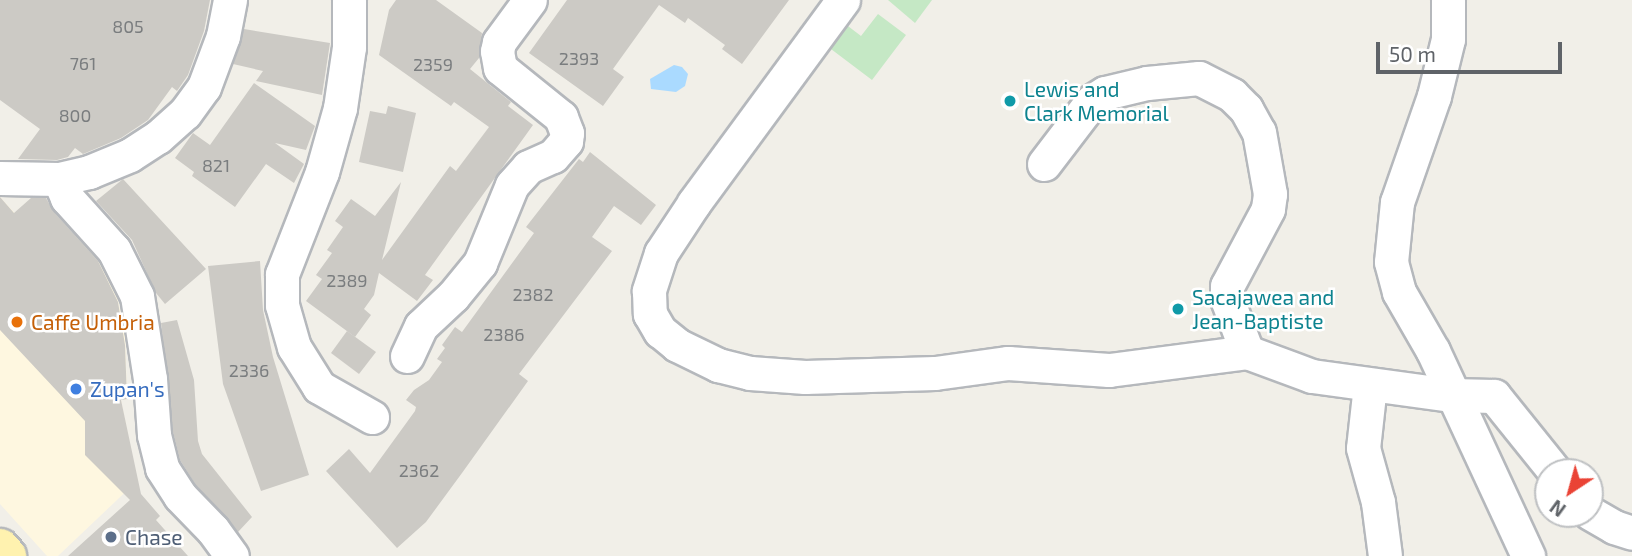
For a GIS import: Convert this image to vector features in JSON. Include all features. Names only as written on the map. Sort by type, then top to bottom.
[{"type":"main road","points":[[0,548],[7,556]]},
{"type":"street","points":[[0,178],[59,179],[102,168],[130,155],[158,137],[185,113],[213,70],[230,0]]},
{"type":"street","points":[[349,0],[349,47],[340,108],[323,172],[293,241],[282,274],[282,305],[286,328],[294,347],[319,387],[372,418]]},
{"type":"street","points":[[407,356],[421,326],[453,296],[480,263],[512,185],[528,167],[553,156],[566,141],[567,134],[561,117],[500,68],[496,51],[499,43],[530,0]]},
{"type":"street","points":[[843,0],[696,199],[662,253],[649,290],[650,314],[660,331],[694,355],[718,365],[750,373],[805,377],[934,373],[1008,363],[1109,370],[1247,352],[1312,376],[1451,395],[1494,397],[1544,458]]},
{"type":"street","points":[[1447,0],[1445,50],[1434,96],[1397,202],[1390,246],[1399,292],[1433,351],[1451,395],[1528,556]]},
{"type":"street","points":[[1044,164],[1092,101],[1105,93],[1147,83],[1199,78],[1232,95],[1246,108],[1259,132],[1270,194],[1268,209],[1227,286],[1227,299],[1247,352]]},
{"type":"street","points":[[59,179],[64,193],[104,236],[130,279],[141,315],[154,435],[162,468],[180,496],[213,530],[232,556]]},
{"type":"street","points":[[1370,385],[1363,448],[1378,502],[1385,556]]},
{"type":"street","points":[[1604,521],[1632,533]]},
{"type":"shaded area","points":[[0,197],[54,256],[78,233],[102,260],[116,292],[125,333],[127,399],[121,400],[137,481],[58,556],[47,556],[0,504]]},
{"type":"green space","points":[[888,0],[932,0],[915,23]]},
{"type":"green space","points":[[878,14],[906,35],[872,80],[827,46],[844,23],[861,36]]},
{"type":"water","points":[[674,65],[682,67],[688,74],[685,86],[676,92],[651,89],[650,79]]},
{"type":"building","points":[[0,0],[210,0],[204,31],[188,75],[177,91],[172,87],[148,120],[121,138],[83,154],[75,148],[68,157],[57,160],[18,159],[40,129],[0,100]]},
{"type":"building","points":[[396,0],[436,0],[482,33],[479,58],[470,69],[511,102],[508,106],[533,125],[425,275],[433,280],[417,301],[379,273],[374,295],[364,309],[371,315],[355,337],[306,301],[322,279],[316,275],[332,253],[327,250],[343,227],[335,221],[351,199],[375,216],[401,182],[382,260],[450,166],[456,171],[489,127],[454,102],[451,106],[379,55],[389,10]]},
{"type":"building","points":[[567,0],[789,0],[742,64],[722,49],[725,45],[688,18],[685,23],[659,5],[613,69],[624,77],[603,106],[529,53]]},
{"type":"building","points":[[244,29],[330,43],[322,95],[256,81],[263,71],[233,64]]},
{"type":"building","points":[[254,83],[315,126],[306,150],[275,143],[304,164],[294,183],[266,164],[235,207],[192,176],[194,172],[175,158],[193,133],[210,145]]},
{"type":"building","points":[[388,106],[416,113],[403,172],[359,162],[370,111],[386,114]]},
{"type":"building","points":[[590,152],[656,205],[641,225],[614,206],[592,237],[612,251],[519,374],[528,381],[462,473],[426,522],[397,548],[326,471],[349,449],[370,473],[415,411],[416,407],[406,400],[414,390],[429,380],[442,362],[437,359],[445,348],[442,345],[455,327],[462,332],[534,233],[526,227],[579,159],[583,162]]},
{"type":"building","points":[[123,179],[206,269],[165,304],[156,293],[132,240],[96,201]]},
{"type":"building","points":[[0,197],[14,213],[31,198],[46,198],[53,211],[98,261],[118,302],[125,345],[127,399],[121,400],[141,494],[160,516],[156,520],[188,556],[68,556],[130,500],[85,455],[85,421],[0,330]]},
{"type":"building","points":[[260,261],[263,310],[273,357],[309,475],[261,491],[223,384],[208,266]]},
{"type":"building","points":[[177,320],[194,380],[198,441],[202,454],[252,517],[238,532],[195,484],[180,460],[173,432],[161,323]]},
{"type":"building","points":[[347,331],[376,352],[359,374],[331,353]]},
{"type":"place","name":"Lewis and Clark Memorial","points":[[1010,101]]},
{"type":"place","name":"Sacajawea and Jean-Baptiste","points":[[1178,309]]},
{"type":"place","name":"Caffe Umbria","points":[[17,322]]},
{"type":"place","name":"Zupan's","points":[[76,389]]},
{"type":"place","name":"Chase","points":[[111,537]]}]
